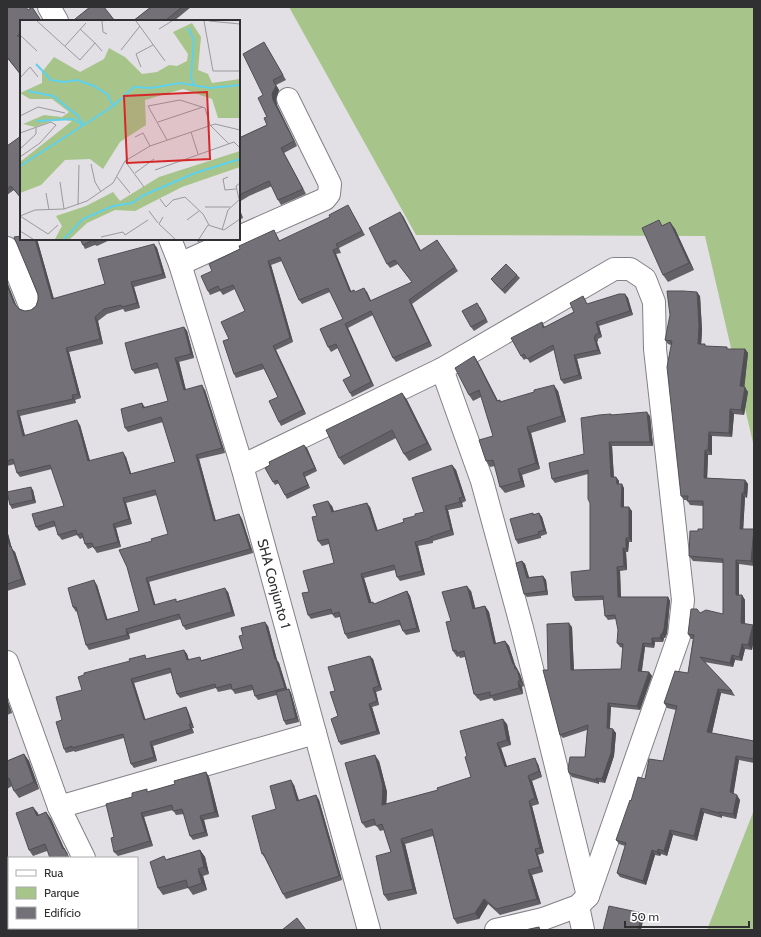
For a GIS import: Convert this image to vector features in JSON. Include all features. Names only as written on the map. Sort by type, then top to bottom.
[{"type":"street","points":[[49,7],[56,20]]},
{"type":"street","points":[[240,237],[325,198],[330,194],[330,184],[288,99]]},
{"type":"street","name":"SHA Conjunto 1","points":[[170,240],[180,264],[242,466],[370,930]]},
{"type":"street","points":[[180,264],[233,240]]},
{"type":"street","points":[[7,248],[29,303]]},
{"type":"street","points":[[242,466],[442,368],[614,269],[630,269],[646,279],[654,302],[655,349],[683,600],[679,636],[583,901],[543,919],[496,930]]},
{"type":"street","points":[[442,368],[482,482],[522,628],[583,901],[583,930]]},
{"type":"street","points":[[7,662],[59,807],[84,857]]},
{"type":"street","points":[[59,807],[315,733]]},
{"type":"green space","points":[[289,7],[754,7],[754,447],[705,236],[416,235]]},
{"type":"green space","points":[[754,810],[754,930],[707,930]]},
{"type":"building","points":[[7,7],[26,7],[28,10],[32,7],[40,19],[20,20],[20,34],[17,36],[20,36],[20,74],[7,57]]},
{"type":"building","points":[[90,7],[104,7],[114,20],[76,20],[75,19]]},
{"type":"building","points":[[151,7],[182,7],[166,20],[134,20]]},
{"type":"building","points":[[264,42],[283,75],[273,80],[276,86],[272,94],[273,100],[294,141],[281,148],[303,189],[278,200],[269,181],[240,195],[240,138],[267,125],[264,118],[267,117],[258,98],[263,95],[243,54]]},
{"type":"building","points":[[20,137],[20,197],[11,186],[7,189],[7,146]]},
{"type":"building","points":[[348,205],[362,231],[336,244],[338,248],[333,250],[350,292],[354,290],[355,292],[364,288],[370,301],[412,282],[395,260],[387,264],[369,228],[400,212],[420,251],[437,240],[455,267],[409,300],[429,342],[393,358],[371,311],[345,324],[371,382],[350,393],[343,380],[351,376],[336,344],[328,347],[320,329],[343,319],[328,288],[299,300],[280,257],[268,261],[290,338],[273,346],[303,410],[279,422],[269,401],[278,397],[262,364],[234,374],[223,341],[229,339],[221,322],[245,311],[233,285],[220,290],[218,286],[208,291],[201,276],[212,271],[209,264],[240,249],[239,246],[274,230],[279,241],[330,217],[329,215]]},
{"type":"building","points":[[659,220],[662,226],[670,222],[689,263],[663,275],[642,228]]},
{"type":"building","points":[[20,236],[20,240],[35,240],[52,299],[105,284],[98,259],[154,244],[163,274],[131,282],[137,303],[122,307],[121,305],[104,309],[95,317],[100,339],[66,348],[78,394],[72,395],[73,399],[17,411],[23,436],[77,420],[88,461],[123,452],[130,474],[175,462],[161,417],[125,428],[121,409],[142,403],[143,408],[168,401],[157,363],[132,370],[125,343],[184,327],[191,354],[175,358],[184,390],[202,385],[222,448],[196,455],[214,521],[239,514],[250,549],[146,578],[154,605],[176,599],[176,602],[225,588],[232,612],[183,626],[179,614],[126,629],[127,635],[86,645],[76,607],[73,607],[68,588],[94,580],[106,620],[139,611],[127,567],[119,550],[152,541],[151,539],[168,534],[155,490],[123,498],[129,519],[113,524],[118,542],[94,548],[92,543],[85,544],[82,533],[77,535],[76,530],[58,535],[54,521],[36,527],[32,514],[64,506],[50,465],[17,473],[13,459],[7,461],[7,285],[14,303],[19,309],[25,311],[31,310],[36,306],[38,300],[38,294],[14,237]]},
{"type":"building","points":[[80,240],[93,240],[83,245]]},
{"type":"building","points":[[506,264],[517,275],[502,290],[491,279]]},
{"type":"building","points":[[667,291],[697,292],[699,325],[698,344],[705,344],[705,346],[727,347],[727,349],[745,349],[740,386],[745,387],[741,410],[730,409],[729,433],[709,432],[708,450],[705,450],[704,478],[745,480],[744,493],[742,493],[740,529],[754,529],[751,561],[736,560],[736,595],[742,595],[741,623],[753,625],[748,645],[742,644],[739,657],[732,655],[730,663],[700,657],[732,691],[718,689],[707,732],[754,741],[754,759],[736,756],[730,792],[737,795],[733,814],[719,813],[701,808],[694,836],[670,830],[664,851],[658,849],[657,852],[652,850],[643,881],[617,873],[626,843],[616,840],[630,800],[631,801],[638,777],[645,779],[649,759],[663,761],[677,706],[664,703],[675,671],[688,673],[694,635],[688,634],[691,609],[697,609],[700,613],[706,610],[723,614],[723,559],[689,556],[690,531],[698,531],[698,529],[703,529],[703,501],[687,501],[688,496],[681,496],[667,367],[672,341],[665,340],[670,315]]},
{"type":"building","points":[[619,294],[625,294],[630,311],[596,322],[599,333],[594,337],[598,350],[574,355],[579,375],[561,380],[553,345],[527,359],[524,354],[521,356],[511,338],[542,322],[543,328],[574,312],[570,303],[583,296],[587,304]]},
{"type":"building","points":[[477,303],[486,319],[471,327],[462,311]]},
{"type":"building","points":[[474,356],[497,401],[500,400],[500,402],[534,392],[534,390],[554,385],[562,416],[527,427],[536,463],[518,469],[521,481],[500,487],[493,460],[486,461],[479,440],[493,436],[479,390],[469,395],[455,368]]},
{"type":"building","points":[[402,393],[427,443],[404,454],[392,430],[339,458],[326,430]]},
{"type":"building","points":[[647,412],[650,442],[609,442],[611,477],[616,477],[617,484],[622,484],[621,507],[629,507],[629,538],[626,538],[626,549],[623,548],[624,566],[617,567],[618,597],[668,597],[664,629],[660,638],[652,638],[652,644],[643,643],[638,671],[649,672],[637,706],[608,703],[607,728],[613,729],[611,753],[602,779],[596,778],[596,780],[569,773],[568,769],[570,757],[585,757],[588,725],[560,735],[543,670],[548,670],[547,624],[569,623],[571,670],[621,669],[623,644],[617,643],[618,630],[615,615],[605,616],[603,596],[573,597],[571,572],[590,570],[590,503],[588,499],[588,470],[552,479],[549,463],[584,454],[581,418],[599,415]]},
{"type":"building","points":[[304,445],[315,468],[303,473],[308,485],[285,495],[277,480],[273,482],[265,468],[270,465],[269,462]]},
{"type":"building","points":[[452,465],[463,497],[459,498],[460,502],[445,506],[451,530],[415,542],[422,571],[397,577],[394,565],[361,574],[369,603],[373,602],[374,604],[407,591],[417,628],[403,631],[399,620],[345,634],[339,612],[332,614],[331,609],[308,615],[302,593],[309,592],[303,571],[334,563],[328,539],[318,541],[312,517],[317,516],[313,505],[328,501],[332,512],[367,503],[376,531],[404,522],[403,519],[424,512],[412,478]]},
{"type":"building","points":[[31,487],[33,500],[10,505],[7,492]]},
{"type":"building","points":[[533,513],[533,515],[539,513],[544,530],[538,532],[539,534],[516,540],[510,519]]},
{"type":"building","points":[[7,538],[22,579],[7,584]]},
{"type":"building","points":[[522,561],[527,578],[543,576],[546,591],[524,594],[516,563]]},
{"type":"building","points":[[467,586],[473,609],[485,606],[494,644],[505,641],[515,669],[517,669],[520,681],[518,681],[519,688],[490,696],[490,692],[477,695],[474,694],[464,651],[457,653],[456,650],[453,651],[446,622],[451,621],[442,592]]},
{"type":"building","points":[[265,622],[285,688],[255,696],[252,685],[232,690],[231,684],[216,688],[215,684],[177,694],[170,668],[131,679],[144,720],[186,707],[191,729],[150,742],[154,757],[131,764],[123,734],[64,749],[56,722],[62,720],[56,697],[82,690],[78,677],[84,675],[84,673],[130,661],[129,659],[145,655],[146,659],[184,650],[187,660],[200,657],[201,661],[243,649],[239,636],[243,635],[241,628]]},
{"type":"building","points":[[370,656],[379,686],[373,688],[377,701],[369,704],[377,731],[339,742],[331,719],[338,716],[330,692],[335,691],[328,667]]},
{"type":"building","points":[[289,689],[296,718],[284,721],[276,692]]},
{"type":"building","points":[[503,719],[507,740],[497,743],[505,767],[535,758],[539,771],[528,776],[535,798],[529,801],[540,848],[535,849],[540,867],[528,870],[537,899],[496,909],[484,899],[475,913],[454,919],[432,829],[401,839],[413,889],[384,895],[376,856],[391,852],[382,824],[376,826],[374,819],[362,823],[345,763],[375,755],[383,786],[382,805],[438,790],[437,788],[471,777],[460,731]]},
{"type":"building","points":[[24,754],[34,782],[14,791],[9,778],[7,779],[7,761]]},
{"type":"building","points":[[206,772],[215,812],[200,816],[205,832],[190,836],[182,809],[173,811],[172,805],[141,813],[150,841],[114,852],[111,838],[114,837],[106,804],[132,797],[132,793],[147,789],[147,792],[175,784],[174,781]]},
{"type":"building","points":[[291,780],[297,801],[316,795],[339,876],[283,894],[263,853],[262,854],[252,816],[276,809],[270,786]]},
{"type":"building","points":[[33,807],[37,816],[46,812],[63,849],[64,848],[68,857],[50,857],[45,844],[29,850],[16,813]]},
{"type":"building","points":[[200,850],[204,867],[198,869],[202,883],[188,888],[186,880],[158,888],[150,862],[164,856],[166,860]]},
{"type":"building","points":[[609,906],[642,913],[638,930],[603,930]]},
{"type":"building","points":[[297,918],[306,930],[282,930]]},
{"type":"building","points":[[539,927],[540,930],[525,930]]},
{"type":"building","points":[[52,929],[90,929],[87,930]]}]
